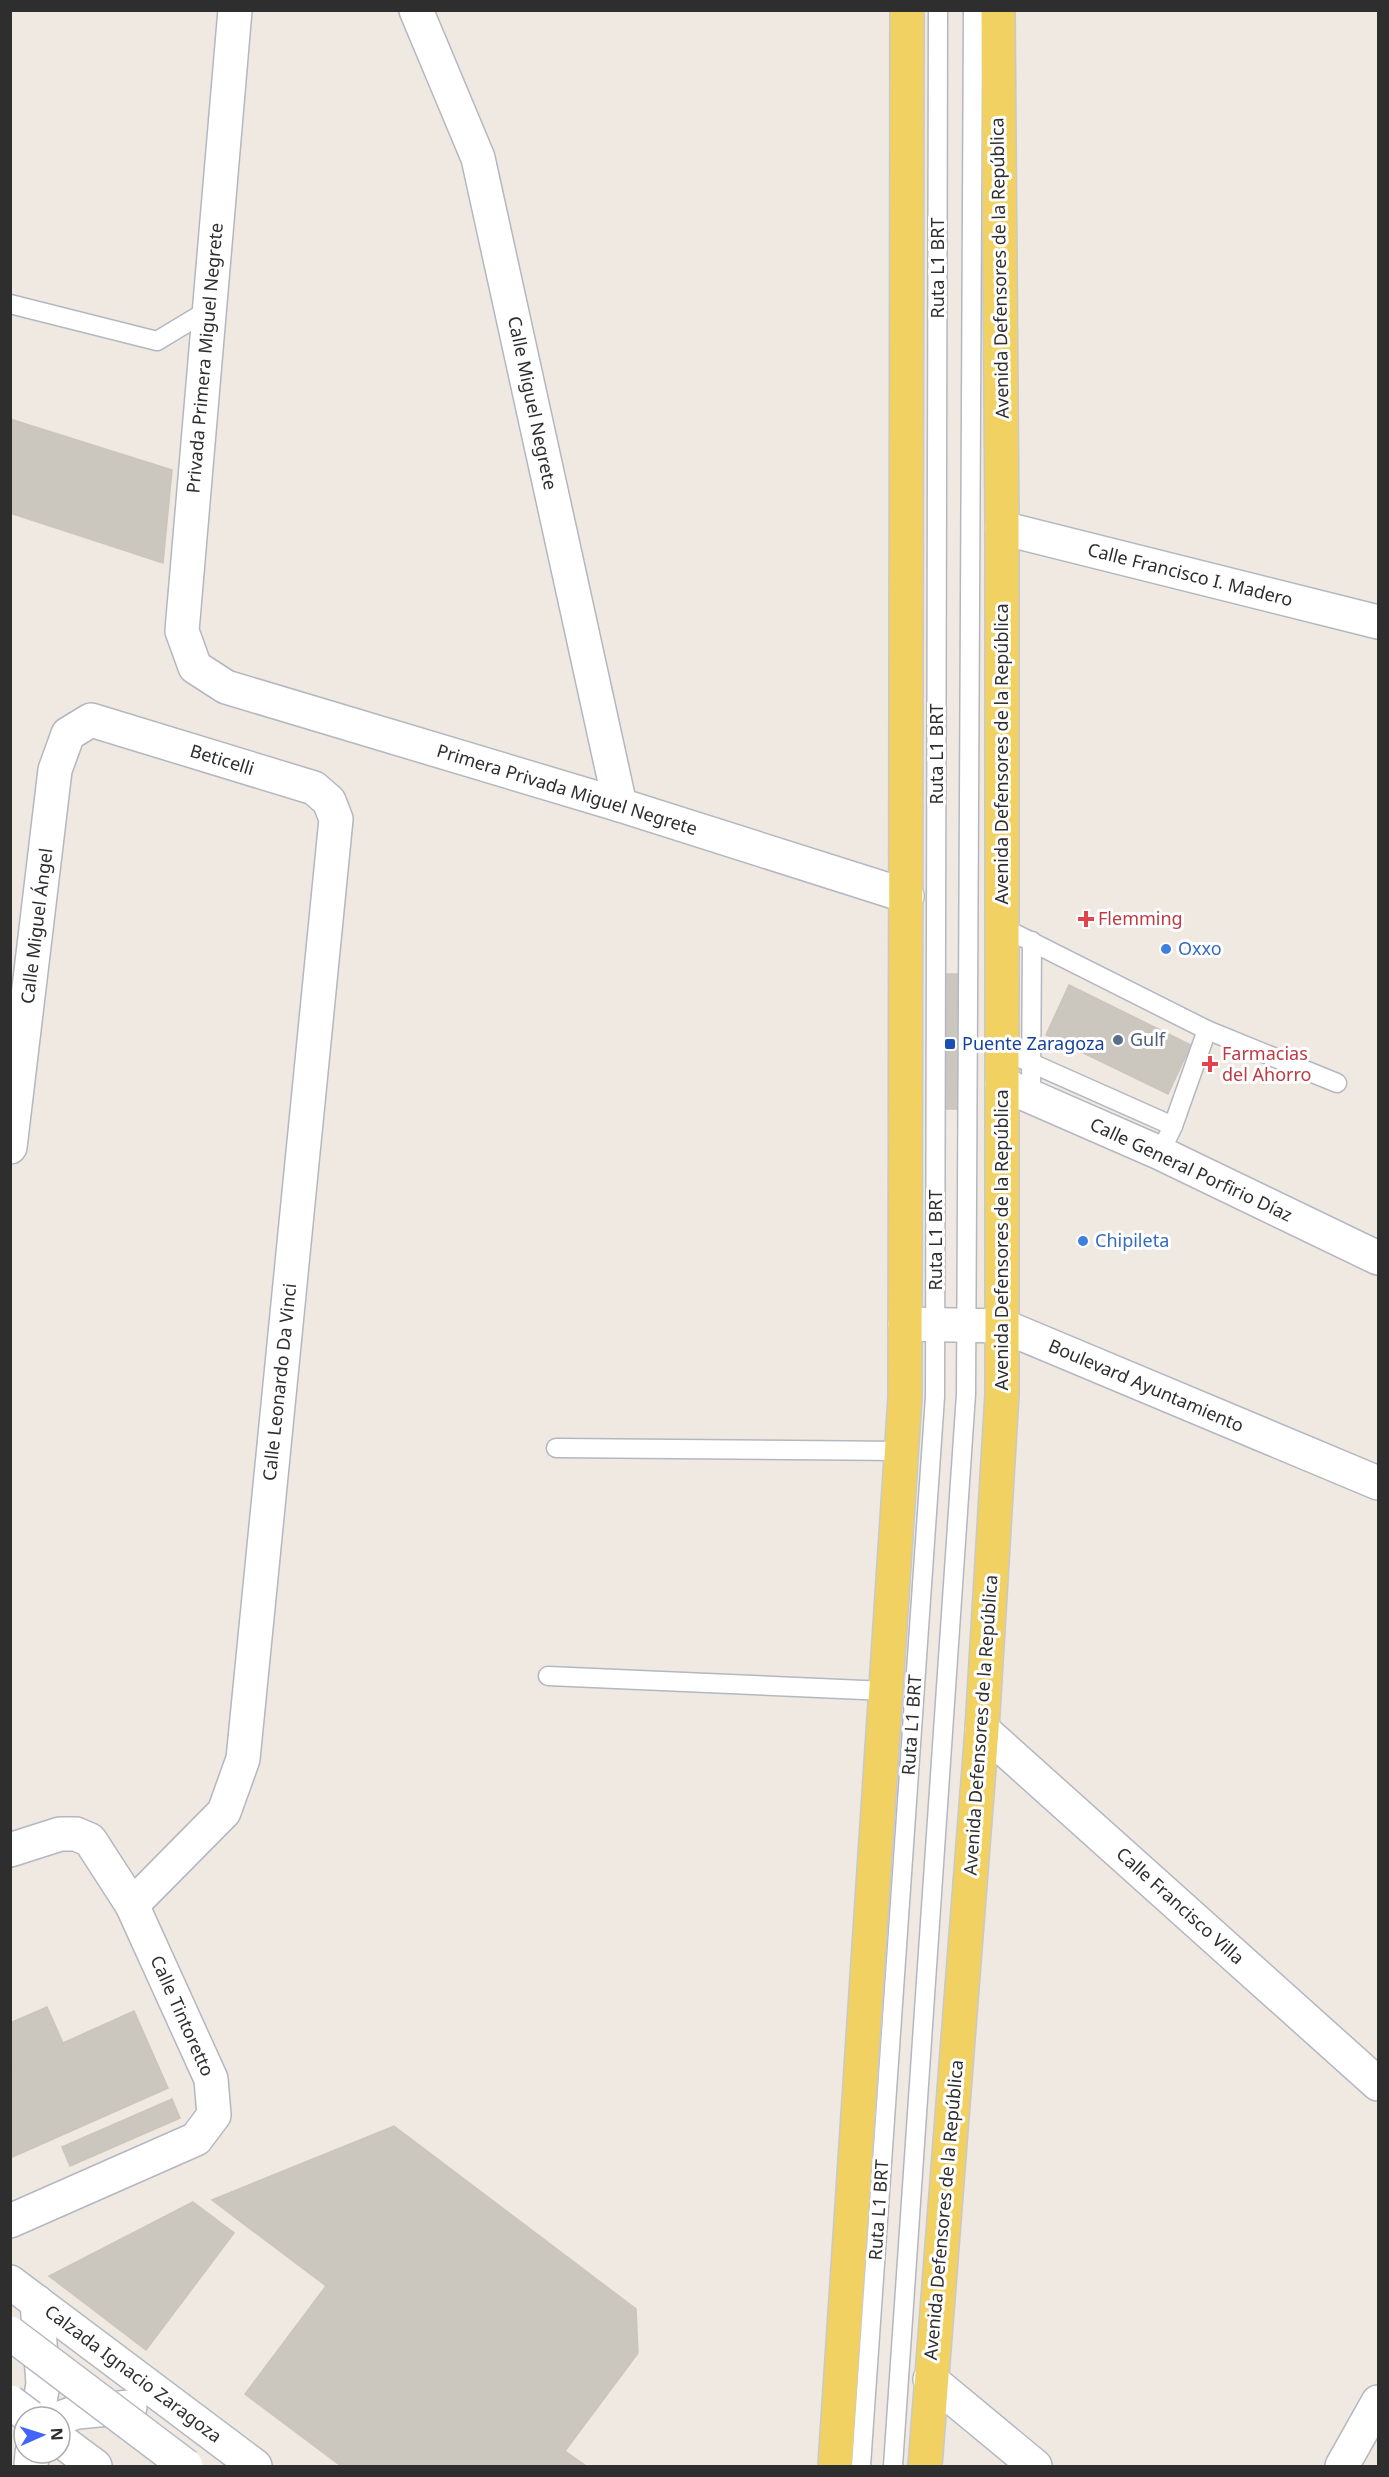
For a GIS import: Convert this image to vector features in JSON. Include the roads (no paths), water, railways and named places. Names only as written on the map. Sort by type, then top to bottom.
[{"type":"main road","points":[[835,2466],[905,1397],[936,1324],[907,896],[907,10]]},
{"type":"main road","name":"Avenida Defensores de la República","points":[[925,2466],[982,1729],[1016,1090],[1016,1056],[1002,927],[998,10]]},
{"type":"street","name":"Privada Primera Miguel Negrete","points":[[226,687],[195,667],[182,632],[235,10]]},
{"type":"street","name":"Calle Miguel Negrete","points":[[416,10],[478,158],[620,804]]},
{"type":"street","name":"Calle Francisco I. Madero","points":[[1002,528],[1378,622]]},
{"type":"street","name":"Primera Privada Miguel Negrete","points":[[226,687],[620,804],[907,896]]},
{"type":"street","name":"Beticelli","points":[[91,720],[314,788],[329,801],[336,819]]},
{"type":"street","name":"Calle Miguel Ángel","points":[[10,1147],[55,770],[68,734],[91,720]]},
{"type":"street","name":"Calle Leonardo Da Vinci","points":[[132,1905],[224,1812],[243,1760],[336,819]]},
{"type":"street","name":"Calle General Porfirio Díaz","points":[[1016,1090],[1166,1139],[1378,1258]]},
{"type":"street","name":"Boulevard Ayuntamiento","points":[[936,1324],[1003,1326],[1378,1484]]},
{"type":"street","name":"Calle Francisco Villa","points":[[982,1729],[1378,2084]]},
{"type":"street","points":[[10,1850],[60,1834],[76,1834],[90,1840],[132,1905]]},
{"type":"street","name":"Calle Tintoretto","points":[[10,2220],[196,2139],[214,2115],[211,2079],[132,1905]]},
{"type":"street","name":"Calzada Ignacio Zaragoza","points":[[10,2282],[168,2403],[255,2466]]},
{"type":"street","points":[[37,2302],[44,2384],[38,2405]]},
{"type":"street","points":[[10,2333],[186,2466]]},
{"type":"street","points":[[930,2379],[1035,2466]]},
{"type":"street","points":[[1342,2466],[1378,2402]]},
{"type":"street","points":[[72,2414],[168,2403]]},
{"type":"street","points":[[72,2449],[95,2466]]},
{"type":"lane","name":"Ruta L1 BRT","points":[[861,2466],[935,1397],[938,10]]},
{"type":"lane","name":"Ruta L1 BRT","points":[[893,2466],[966,1394],[936,1324],[973,10]]},
{"type":"lane","points":[[10,304],[157,341],[210,309]]},
{"type":"lane","points":[[1002,927],[1032,940],[1207,1030],[1336,1083]]},
{"type":"lane","points":[[1032,940],[1016,1056],[1166,1139],[1207,1030]]},
{"type":"lane","points":[[556,1448],[902,1451]]},
{"type":"lane","points":[[548,1676],[886,1691]]},
{"type":"place","name":"Flemming","points":[[1086,919]]},
{"type":"place","name":"Oxxo","points":[[1166,949]]},
{"type":"place","name":"Gulf","points":[[1118,1040]]},
{"type":"place","name":"Puente Zaragoza","points":[[950,1044]]},
{"type":"place","name":"Farmacias del Ahorro","points":[[1210,1064]]},
{"type":"place","name":"Chipileta","points":[[1083,1241]]}]
